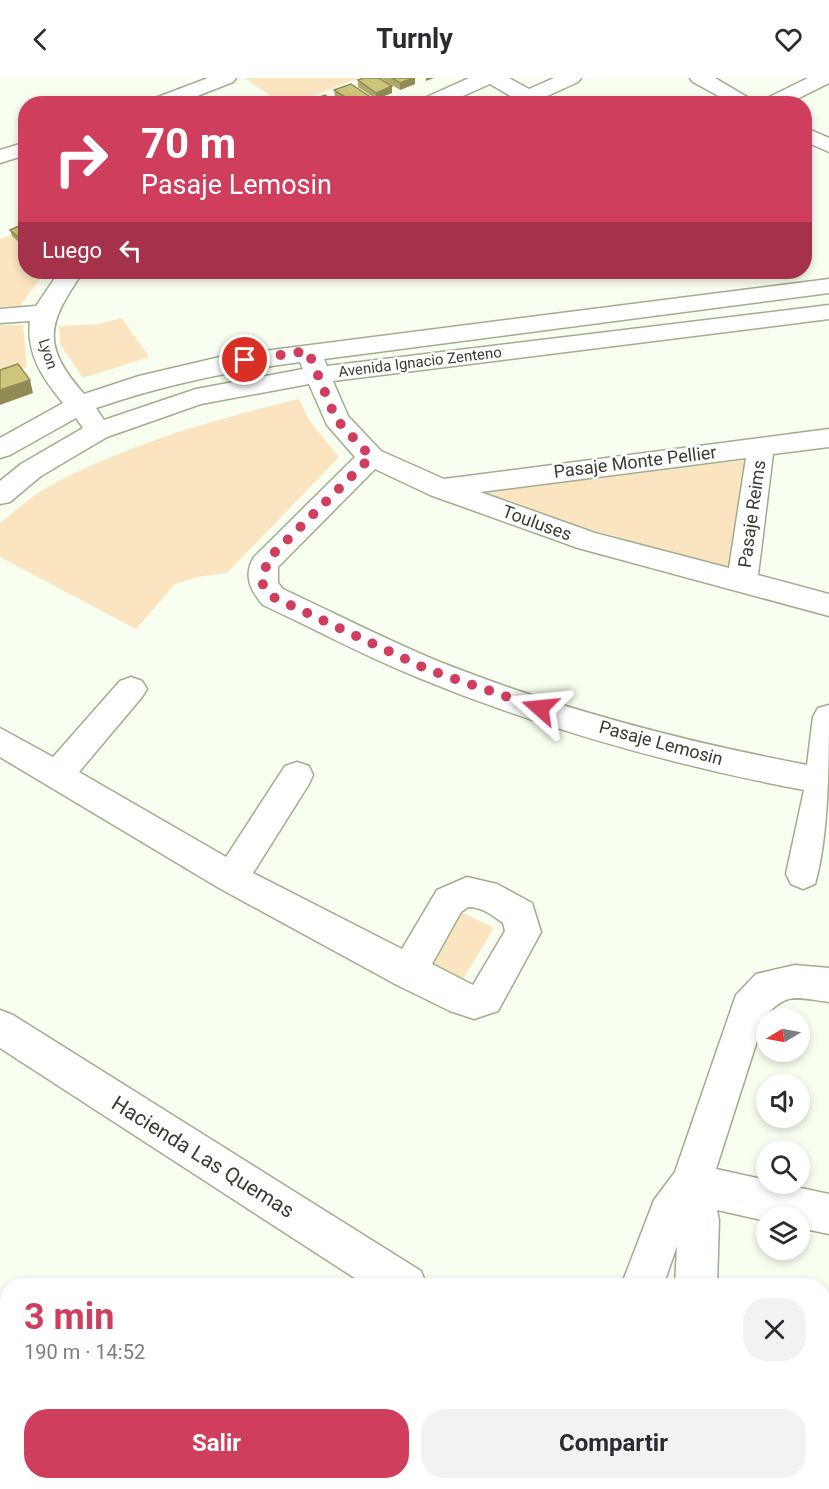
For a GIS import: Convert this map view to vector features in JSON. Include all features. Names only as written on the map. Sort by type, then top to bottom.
[{"type":"street","points":[[178,96],[226,78]]},
{"type":"street","points":[[445,96],[486,78]]},
{"type":"street","points":[[495,78],[526,96]]},
{"type":"street","points":[[540,96],[571,78]]},
{"type":"street","points":[[700,78],[734,96]]},
{"type":"street","points":[[787,96],[824,78]]},
{"type":"street","points":[[812,137],[829,146]]},
{"type":"street","points":[[0,157],[18,151]]},
{"type":"street","points":[[812,273],[829,285]]},
{"type":"street","name":"Lyon","points":[[65,279],[42,314],[41,330],[49,363],[56,377],[81,404],[98,431]]},
{"type":"street","name":"Avenida Ignacio Zenteno","points":[[0,495],[31,470],[98,431],[196,397],[312,363],[829,285]]},
{"type":"street","name":"Avenida Ignacio Zenteno","points":[[0,448],[81,404],[182,373],[312,363],[829,312]]},
{"type":"street","points":[[0,316],[42,314]]},
{"type":"street","name":"Touluses","points":[[312,363],[336,419],[371,457],[440,488],[588,542],[829,605]]},
{"type":"street","name":"Pasaje Monte Pellier","points":[[440,488],[829,438]]},
{"type":"street","name":"Pasaje Reims","points":[[742,582],[761,446]]},
{"type":"street","name":"Pasaje Lemosin","points":[[371,457],[269,558],[262,578],[263,585],[273,597],[429,670],[501,696],[656,743],[826,782]]},
{"type":"street","points":[[57,774],[131,689]]},
{"type":"street","points":[[803,874],[826,782],[829,717]]},
{"type":"street","points":[[0,741],[231,878],[408,972]]},
{"type":"street","points":[[231,878],[297,775]]},
{"type":"street","points":[[645,1278],[668,1214],[691,1184],[749,1007],[769,986],[795,981],[829,985]]},
{"type":"street","name":"Hacienda Las Quemas","points":[[0,1027],[393,1278]]},
{"type":"street","points":[[691,1184],[829,1214]]},
{"type":"street","points":[[691,1184],[699,1220],[696,1278]]},
{"type":"shaded area","points":[[244,78],[359,78],[313,96],[271,96]]},
{"type":"shaded area","points":[[12,235],[18,240],[18,279],[40,279],[20,306],[0,307],[0,239]]},
{"type":"shaded area","points":[[122,318],[149,357],[83,378],[60,344],[59,326],[99,324]]},
{"type":"shaded area","points":[[0,325],[23,325],[27,367],[0,378]]},
{"type":"shaded area","points":[[299,399],[309,420],[339,457],[227,573],[197,577],[175,584],[136,629],[0,557],[0,523],[48,487],[139,446]]},
{"type":"shaded area","points":[[747,460],[735,570],[570,524],[483,491]]},
{"type":"shaded area","points":[[451,907],[494,928],[459,986],[415,965]]},
{"type":"building","points":[[379,78],[392,86],[376,93],[358,80]]},
{"type":"building","points":[[392,78],[413,78],[400,83]]},
{"type":"building","points":[[351,84],[369,96],[344,96],[334,90]]},
{"type":"building","points":[[18,226],[18,237],[10,230]]},
{"type":"building","points":[[18,364],[30,380],[0,390],[0,370]]},
{"type":"route","points":[[245,360],[308,351],[336,419],[371,457],[264,564],[262,578],[267,592],[273,597],[429,670],[540,708]]}]
